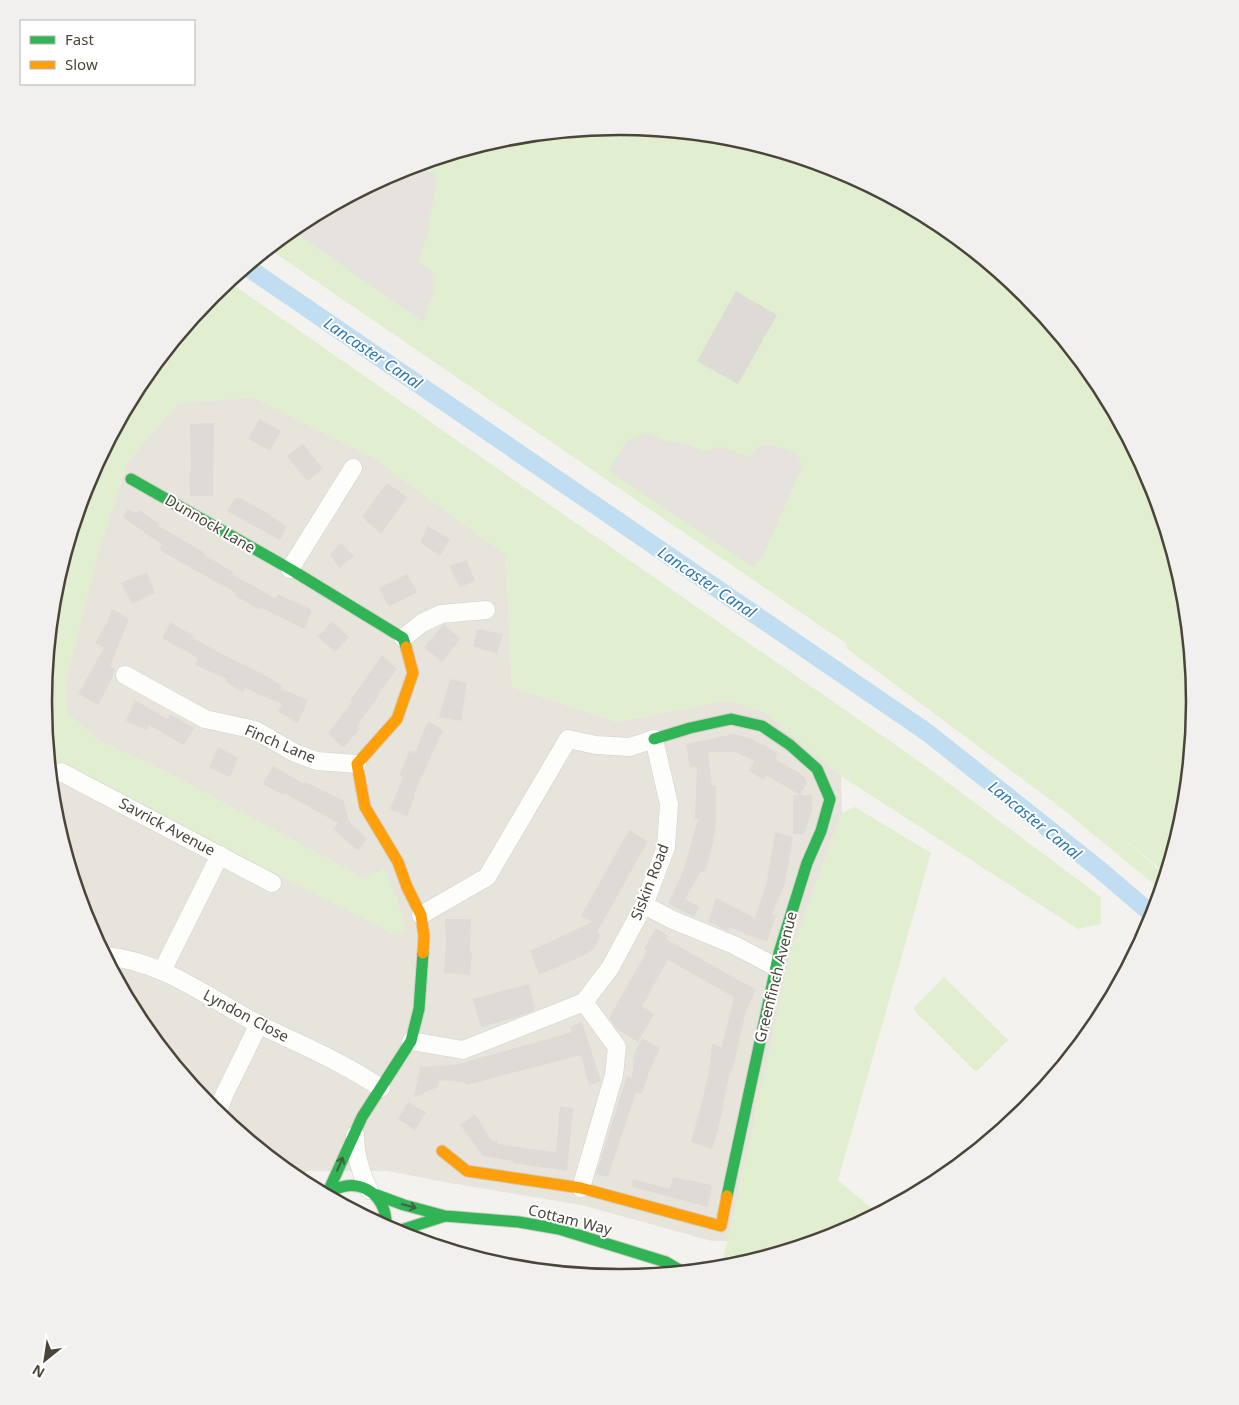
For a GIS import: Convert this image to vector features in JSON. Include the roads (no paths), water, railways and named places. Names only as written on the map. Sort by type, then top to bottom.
[{"type":"street","points":[[290,569],[353,468]]},
{"type":"street","name":"Dunnock Lane","points":[[131,479],[290,569],[403,638]]},
{"type":"street","points":[[329,1189],[345,1152],[356,1134],[362,1117],[402,1057],[410,1041],[419,1009],[424,936],[422,914],[407,887],[398,862],[365,807],[357,764],[398,718],[413,673],[403,638],[422,623],[441,614],[486,610]]},
{"type":"street","name":"Finch Lane","points":[[125,675],[205,719],[255,730],[296,753],[317,761],[357,764]]},
{"type":"street","name":"Greenfinch Avenue","points":[[442,1151],[466,1170],[581,1188],[722,1226],[779,953],[804,872],[821,831],[830,799],[817,769],[790,745],[762,726],[731,719],[690,728],[654,739]]},
{"type":"street","points":[[422,914],[486,877],[568,739],[596,746],[630,747],[654,739]]},
{"type":"street","name":"Siskin Road","points":[[584,1002],[610,968],[644,905],[666,847],[670,804],[654,739]]},
{"type":"street","name":"Savrick Avenue","points":[[60,772],[272,882]]},
{"type":"street","points":[[162,971],[220,855]]},
{"type":"street","points":[[644,905],[673,920],[734,945],[776,967]]},
{"type":"street","name":"Lyndon Close","points":[[113,957],[135,961],[162,971],[259,1024],[341,1064],[381,1088]]},
{"type":"street","points":[[410,1041],[463,1050],[584,1002],[617,1047],[614,1075],[581,1188]]},
{"type":"street","points":[[221,1105],[259,1024]]},
{"type":"street","points":[[356,1134],[356,1156],[362,1177],[371,1192],[381,1202],[385,1218]]},
{"type":"street","name":"Cottam Way","points":[[331,1191],[347,1185],[358,1186],[404,1205],[445,1216],[519,1222],[559,1229],[666,1262],[673,1267]]},
{"type":"street","name":"Cottam Way","points":[[408,1228],[445,1216]]},
{"type":"waterway","name":"Lancaster Canal","points":[[252,271],[928,733],[1099,869],[1147,910]]}]
